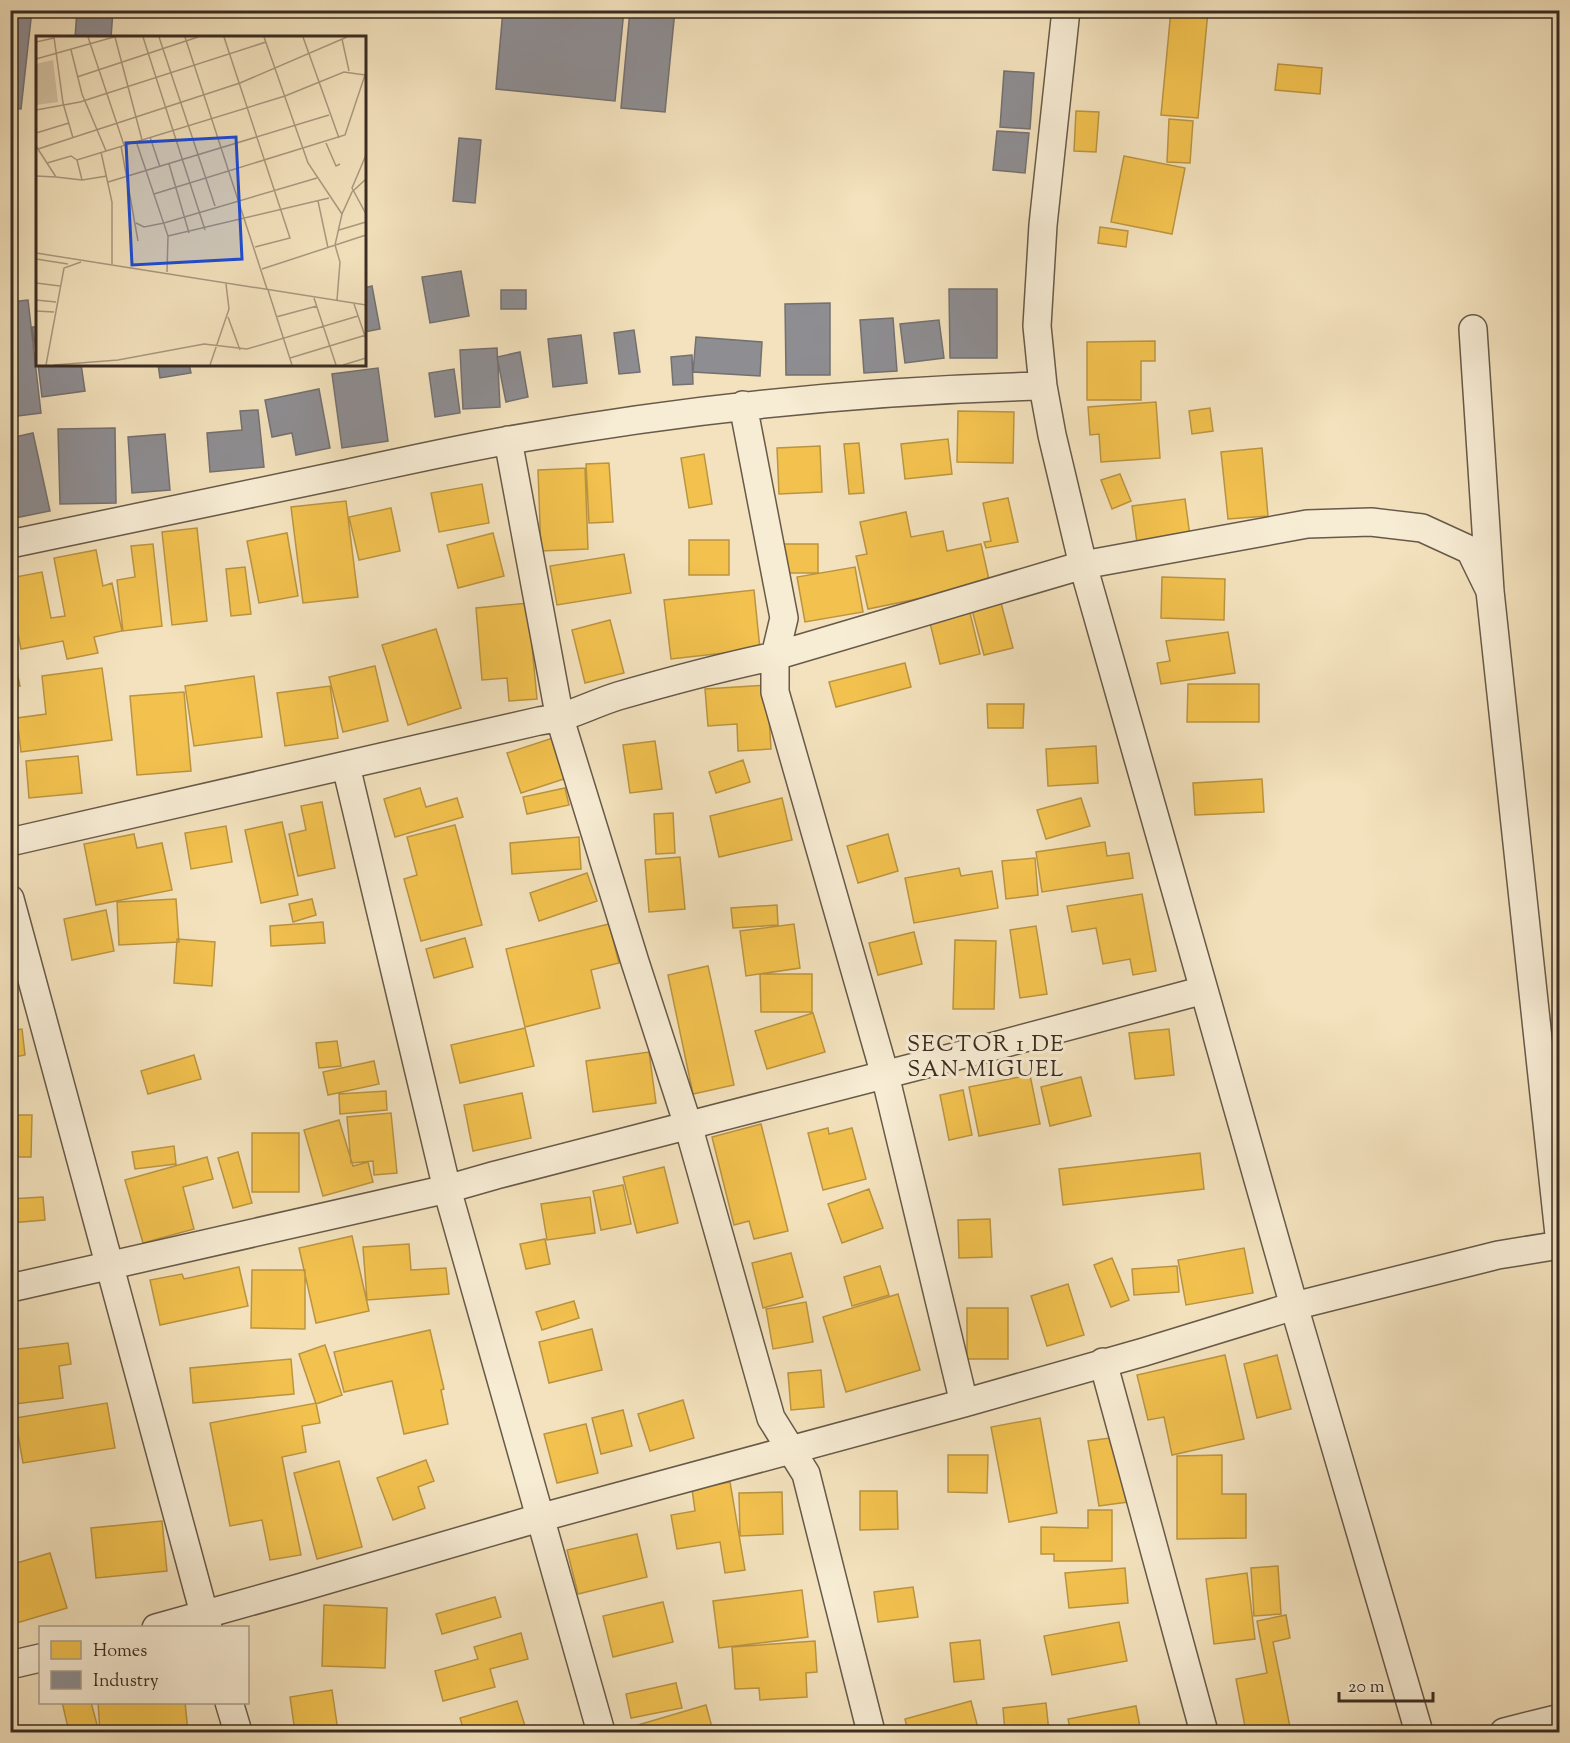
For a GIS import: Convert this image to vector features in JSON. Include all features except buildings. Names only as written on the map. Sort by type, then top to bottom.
[{"type":"street","points":[[1066,10],[1043,225],[1037,326],[1043,386],[1059,465],[1083,566],[1294,1306],[1419,1732]]},
{"type":"street","points":[[170,1626],[206,1621],[299,1588],[539,1518],[964,1403],[1144,1352],[1294,1306],[1498,1255],[1560,1244],[1490,591],[1473,329]]},
{"type":"street","points":[[10,544],[508,440],[743,405],[961,387],[1043,386]]},
{"type":"street","points":[[743,405],[784,618],[775,656],[775,692],[885,1075],[964,1403]]},
{"type":"street","points":[[508,440],[560,719],[634,962],[688,1125],[771,1418],[806,1474],[871,1732]]},
{"type":"street","points":[[10,842],[539,721],[560,719],[615,697],[724,666],[775,656],[1083,566],[1307,524],[1371,522],[1422,528],[1470,550],[1490,591]]},
{"type":"street","points":[[345,766],[447,1189],[601,1732]]},
{"type":"street","points":[[10,899],[206,1621]]},
{"type":"street","points":[[10,1288],[447,1189],[1204,990]]},
{"type":"street","points":[[1103,1362],[1204,1732]]},
{"type":"street","points":[[10,1665],[39,1658]]},
{"type":"street","points":[[230,1704],[238,1732]]},
{"type":"street","points":[[1504,1732],[1560,1718]]},
{"type":"district","name":"SECTOR 1 DE SAN MIGUEL","points":[[986,1056]]}]
